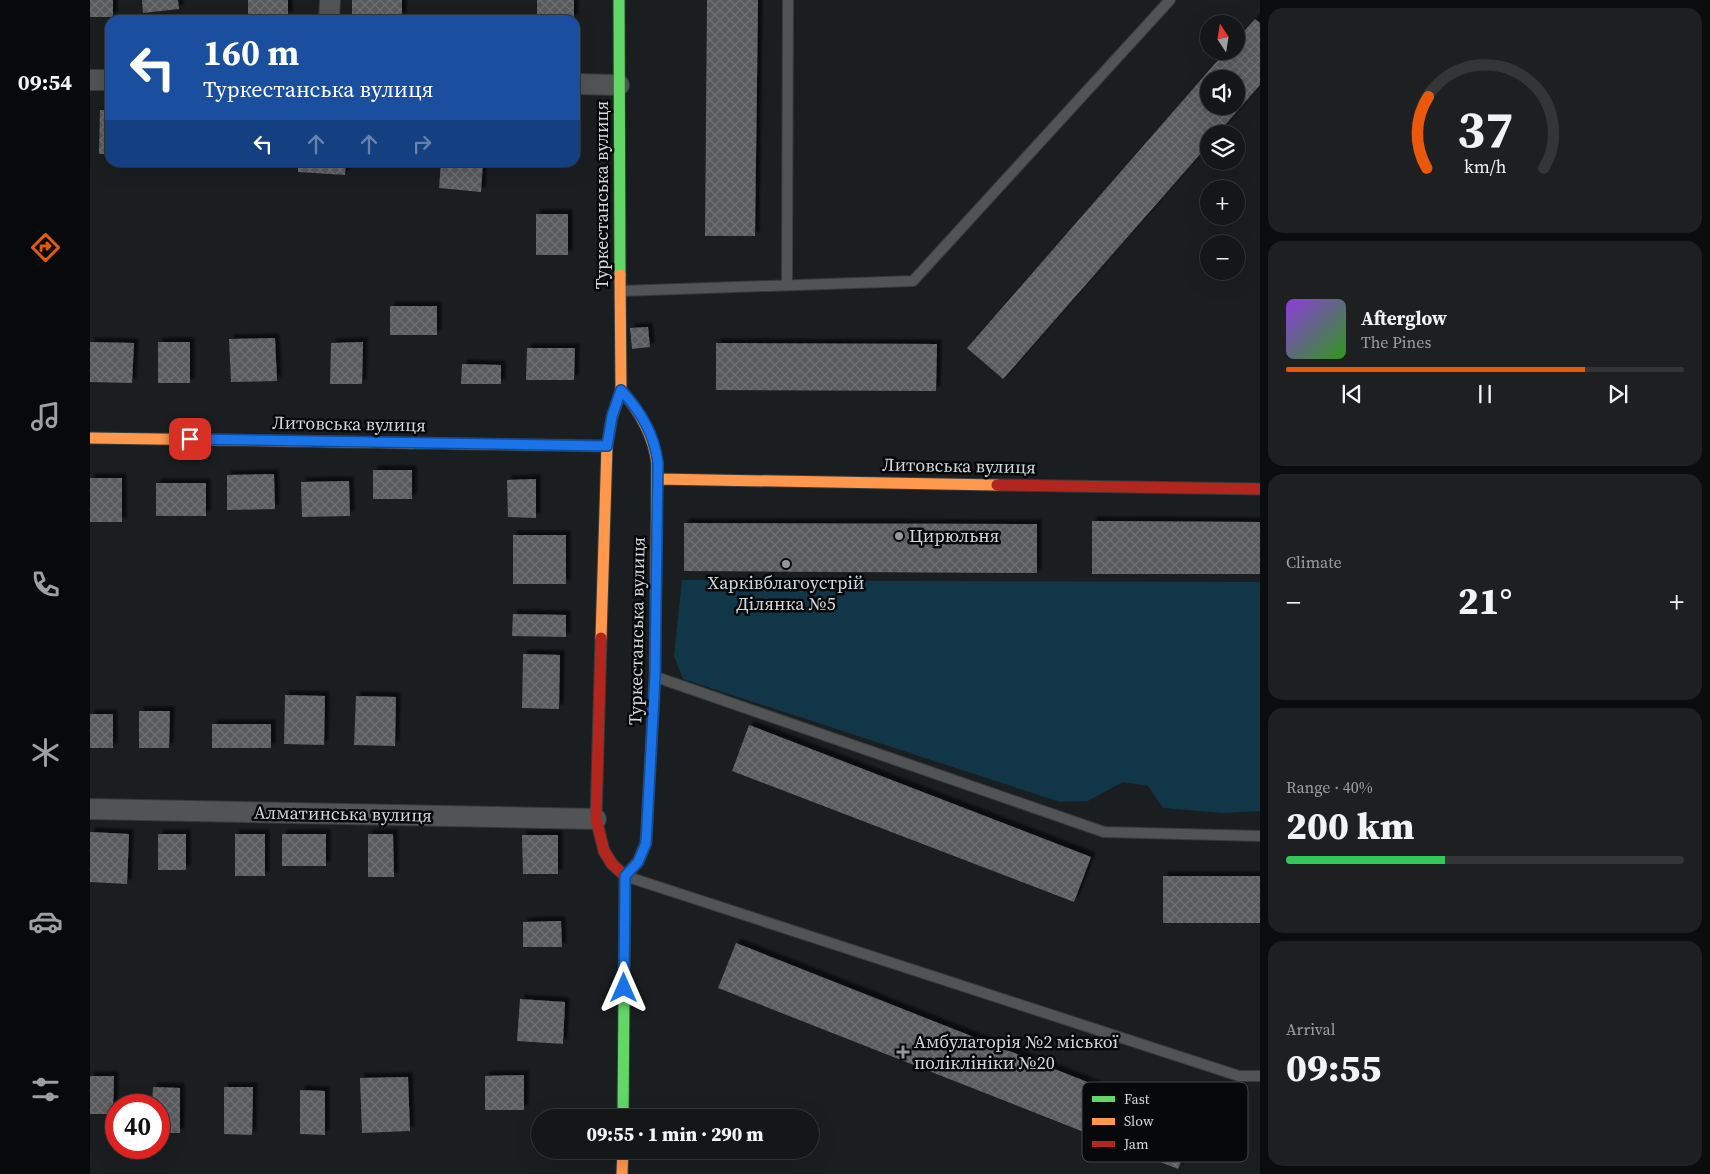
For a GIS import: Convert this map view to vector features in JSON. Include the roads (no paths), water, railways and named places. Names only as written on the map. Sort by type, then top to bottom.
[{"type":"street","points":[[329,15],[330,0]]},
{"type":"street","name":"Туркестанська вулиця","points":[[619,0],[621,390],[612,416],[607,446],[596,819],[599,840],[606,856],[614,867],[625,876],[638,862],[646,843],[655,677],[657,479],[656,448],[650,430],[641,413],[621,390]]},
{"type":"street","points":[[90,80],[105,80]]},
{"type":"street","points":[[580,84],[619,85]]},
{"type":"street","name":"Литовська вулиця","points":[[90,438],[607,446]]},
{"type":"street","name":"Литовська вулиця","points":[[657,479],[1260,488]]},
{"type":"street","name":"Алматинська вулиця","points":[[90,809],[596,819]]},
{"type":"street","points":[[623,1109],[625,876]]},
{"type":"street","points":[[622,1174],[623,1159]]},
{"type":"lane","points":[[787,285],[788,0]]},
{"type":"lane","points":[[620,291],[913,281],[1170,0]]},
{"type":"lane","points":[[655,677],[1104,832],[1260,836]]},
{"type":"lane","points":[[625,876],[1239,1076],[1260,1076]]},
{"type":"place","name":"Цирюльня","points":[[899,536]]},
{"type":"place","name":"Харківблагоустрій Ділянка №5","points":[[786,564]]},
{"type":"place","name":"Амбулаторія №2 міської поліклініки №20","points":[[903,1052]]}]
